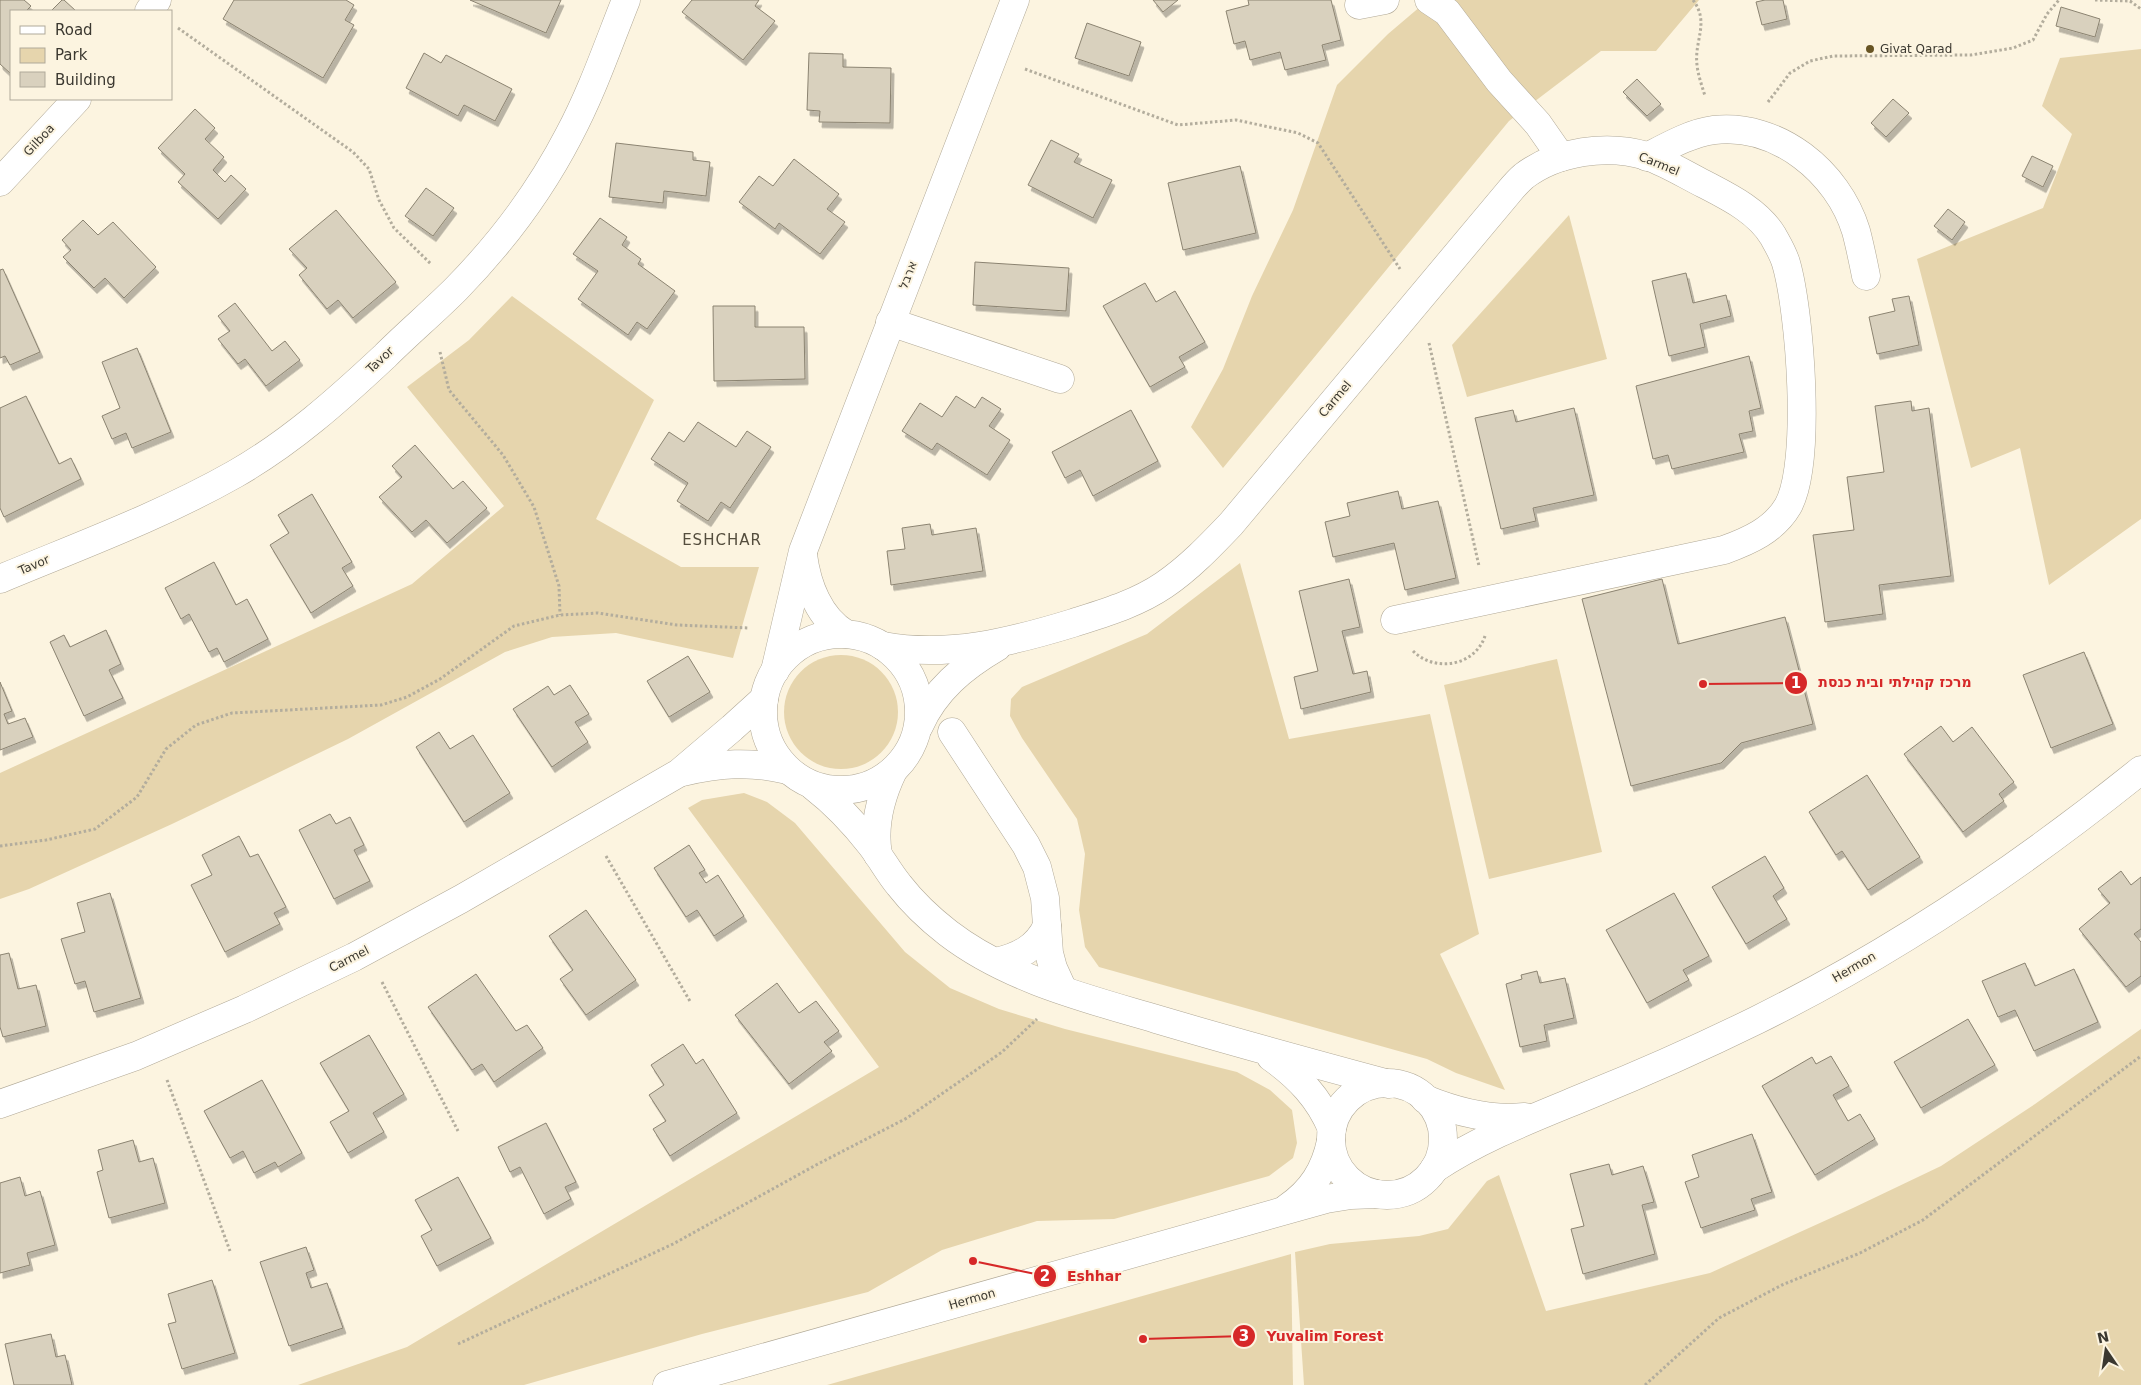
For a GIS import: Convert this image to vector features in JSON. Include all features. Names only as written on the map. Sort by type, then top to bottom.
[{"type":"street","name":"Tavor","points":[[0,579],[152,516],[209,488],[256,461],[320,416],[456,289],[520,214],[554,163],[582,109],[626,0]]},
{"type":"street","name":"ארבל","points":[[775,671],[803,551],[1015,0]]},
{"type":"street","points":[[1430,0],[1447,12],[1499,81],[1538,124],[1561,157]]},
{"type":"street","name":"Gilboa","points":[[0,182],[76,100]]},
{"type":"street","points":[[1647,156],[1681,140],[1714,130],[1748,131],[1781,142],[1811,162],[1837,191],[1856,230],[1866,276]]},
{"type":"street","name":"Carmel","points":[[1004,642],[1123,606],[1163,586],[1184,570],[1231,524],[1522,177],[1540,166],[1561,157],[1582,152],[1626,152],[1647,156],[1674,168],[1742,206],[1762,223],[1780,247],[1786,263],[1791,290],[1800,380],[1801,430],[1797,480],[1793,494],[1778,519],[1754,538],[1724,550],[1395,620]]},
{"type":"street","points":[[890,322],[1060,379]]},
{"type":"street","points":[[803,551],[808,579],[815,599],[831,620],[846,634]]},
{"type":"street","points":[[919,726],[920,703],[913,680],[905,666],[883,646],[870,639],[846,634],[824,636],[808,641],[790,654],[775,671],[764,699],[764,730],[777,759],[787,770],[813,786],[848,817],[878,855],[899,886],[948,933],[996,962],[1065,991],[1260,1049],[1406,1087],[1425,1099],[1463,1112],[1491,1117],[1539,1115]]},
{"type":"street","points":[[883,646],[909,650],[940,650],[1004,642]]},
{"type":"street","points":[[813,786],[843,791],[859,789],[874,784],[893,771],[908,754],[919,726],[933,699],[952,678],[976,659],[1004,642]]},
{"type":"street","points":[[679,773],[764,699]]},
{"type":"street","points":[[952,732],[1032,857],[1044,888],[1051,960],[1065,991]]},
{"type":"street","points":[[679,773],[730,764],[756,764],[787,770]]},
{"type":"street","name":"Hermon","points":[[1434,1169],[1474,1145],[1539,1115],[1653,1069],[1758,1020],[1855,968],[1946,912],[2034,852],[2141,770]]},
{"type":"street","points":[[878,855],[876,845],[878,813],[893,771]]},
{"type":"street","name":"Carmel","points":[[0,1104],[22,1098],[155,1048],[245,1009],[366,950],[461,899],[679,773]]},
{"type":"street","points":[[996,962],[1012,958],[1032,946],[1043,934],[1047,926]]},
{"type":"street","points":[[1260,1049],[1294,1073],[1318,1101],[1331,1135],[1336,1162],[1349,1180],[1357,1187],[1377,1194],[1399,1194],[1410,1190],[1434,1169],[1442,1149],[1441,1126],[1438,1116],[1425,1099]]},
{"type":"street","points":[[1278,1214],[1298,1200],[1313,1185],[1324,1167],[1339,1110],[1350,1098],[1364,1089],[1374,1085],[1389,1084]]},
{"type":"street","name":"Hermon","points":[[667,1385],[1326,1199],[1351,1195],[1377,1194]]},
{"type":"path","points":[[1694,0],[1703,22],[1697,50],[1697,65],[1714,130]]},
{"type":"path","points":[[1748,131],[1790,73],[1810,61],[1833,56],[1971,55],[2013,48],[2033,40],[2047,14],[2059,0]]},
{"type":"path","points":[[2095,0],[2130,1],[2141,9]]},
{"type":"path","points":[[172,24],[353,152],[369,169],[379,200],[394,228],[456,289]]},
{"type":"path","points":[[992,57],[1178,125],[1236,120],[1298,133],[1318,143],[1419,299],[1486,600],[1488,625],[1482,645],[1470,658],[1453,664],[1436,664],[1418,657],[1404,642],[1395,620]]},
{"type":"path","points":[[430,313],[449,390],[503,455],[534,507],[559,586],[560,615]]},
{"type":"path","points":[[0,846],[46,840],[95,829],[138,797],[166,749],[196,725],[232,713],[381,705],[407,697],[440,679],[514,626],[560,615],[598,613],[677,625],[784,630]]},
{"type":"path","points":[[588,826],[691,1002]]},
{"type":"path","points":[[366,950],[458,1131]]},
{"type":"path","points":[[458,1344],[673,1244],[816,1165],[907,1118],[1002,1052],[1065,991]]},
{"type":"path","points":[[155,1048],[230,1251]]},
{"type":"path","points":[[1645,1385],[1719,1318],[1782,1285],[1860,1253],[1923,1220],[2141,1056]]},
{"type":"green space","points":[[1428,0],[1699,0],[1656,51],[1601,51],[1509,121],[1223,468],[1191,427],[1223,369],[1252,296],[1293,210],[1337,85],[1388,34]]},
{"type":"green space","points":[[2141,49],[2141,519],[2049,585],[2020,448],[1971,468],[1917,259],[2043,208],[2072,134],[2042,106],[2060,58]]},
{"type":"green space","points":[[1569,215],[1607,359],[1467,397],[1452,345]]},
{"type":"green space","points":[[512,296],[654,400],[596,519],[681,567],[759,567],[733,658],[616,633],[552,637],[505,652],[348,739],[172,824],[29,889],[0,899],[0,773],[412,584],[504,506],[407,387],[469,340]]},
{"type":"green space","points":[[1240,563],[1289,739],[1430,714],[1479,934],[1440,954],[1505,1090],[1456,1073],[1427,1059],[1099,967],[1085,947],[1079,910],[1085,854],[1077,819],[1022,738],[1010,716],[1011,699],[1022,687],[1147,634]]},
{"type":"green space","points":[[841,655],[863,659],[881,672],[894,690],[898,712],[894,734],[881,752],[863,765],[841,769],[819,765],[801,752],[788,734],[784,712],[788,690],[801,672],[819,659]]},
{"type":"green space","points":[[1557,659],[1602,852],[1489,879],[1444,685]]},
{"type":"green space","points":[[744,793],[767,802],[795,823],[905,952],[950,988],[999,1009],[1065,1029],[1237,1072],[1270,1090],[1292,1110],[1297,1143],[1293,1158],[1269,1176],[1114,1219],[1037,1221],[942,1250],[868,1292],[702,1334],[524,1385],[298,1385],[407,1347],[879,1067],[688,808],[702,800]]},
{"type":"green space","points":[[2141,1029],[2141,1385],[1304,1385],[1295,1252],[1330,1244],[1419,1236],[1448,1229],[1487,1181],[1499,1175],[1546,1311],[1710,1273],[1941,1166],[2035,1104]]},
{"type":"green space","points":[[1291,1254],[1293,1385],[827,1385]]},
{"type":"building","points":[[0,0],[24,0],[31,6],[27,10],[10,10],[10,73],[0,64]]},
{"type":"building","points":[[64,0],[75,10],[52,10]]},
{"type":"building","points":[[234,0],[346,0],[354,5],[345,20],[354,25],[323,78],[223,19]]},
{"type":"building","points":[[470,0],[561,0],[546,33]]},
{"type":"building","points":[[692,0],[759,0],[755,6],[775,21],[743,60],[682,12]]},
{"type":"building","points":[[1153,0],[1178,0],[1163,12]]},
{"type":"building","points":[[1248,0],[1331,0],[1341,40],[1322,45],[1326,60],[1285,70],[1280,52],[1250,60],[1245,41],[1234,44],[1226,11],[1249,5]]},
{"type":"building","points":[[1783,0],[1787,19],[1762,25],[1756,2]]},
{"type":"building","points":[[2061,7],[2100,19],[2095,37],[2056,26]]},
{"type":"building","points":[[1087,23],[1141,42],[1129,76],[1075,58]]},
{"type":"building","points":[[424,53],[441,63],[446,55],[512,89],[495,121],[464,105],[458,116],[406,88]]},
{"type":"building","points":[[809,53],[843,54],[843,67],[891,68],[890,123],[819,122],[820,111],[807,110]]},
{"type":"building","points":[[1637,79],[1661,104],[1647,116],[1623,92]]},
{"type":"building","points":[[1893,99],[1909,113],[1886,137],[1871,123]]},
{"type":"building","points":[[195,109],[215,128],[205,139],[224,157],[213,170],[225,182],[231,175],[246,189],[218,219],[178,182],[185,174],[158,148]]},
{"type":"building","points":[[1051,140],[1079,154],[1074,162],[1112,180],[1093,218],[1028,185]]},
{"type":"building","points":[[616,143],[693,152],[693,160],[710,162],[706,196],[664,191],[663,203],[609,197]]},
{"type":"building","points":[[2032,156],[2053,166],[2043,187],[2022,176]]},
{"type":"building","points":[[794,159],[839,194],[827,209],[845,222],[820,254],[779,223],[775,229],[739,202],[759,176],[773,186]]},
{"type":"building","points":[[1240,166],[1256,233],[1183,250],[1168,183]]},
{"type":"building","points":[[426,188],[454,208],[433,236],[405,216]]},
{"type":"building","points":[[1948,209],[1965,222],[1952,240],[1934,226]]},
{"type":"building","points":[[336,210],[396,282],[353,318],[338,300],[327,309],[299,275],[307,268],[289,249]]},
{"type":"building","points":[[600,218],[627,237],[622,245],[641,259],[638,264],[675,291],[647,329],[637,322],[628,335],[578,299],[598,271],[573,254]]},
{"type":"building","points":[[83,220],[98,235],[113,222],[156,267],[124,298],[105,278],[94,288],[63,257],[71,250],[62,240]]},
{"type":"building","points":[[975,262],[1069,268],[1066,311],[973,305]]},
{"type":"building","points":[[3,269],[40,352],[10,365],[5,356],[0,358],[0,270]]},
{"type":"building","points":[[1686,273],[1693,303],[1726,295],[1731,316],[1700,324],[1705,347],[1669,356],[1652,281]]},
{"type":"building","points":[[1145,283],[1156,302],[1175,291],[1205,342],[1179,357],[1185,367],[1150,387],[1103,306]]},
{"type":"building","points":[[1909,296],[1919,345],[1877,354],[1869,317],[1895,311],[1892,299]]},
{"type":"building","points":[[235,303],[272,351],[285,341],[300,360],[266,386],[245,359],[238,364],[218,339],[230,331],[218,316]]},
{"type":"building","points":[[713,306],[755,306],[755,327],[804,327],[805,379],[714,381]]},
{"type":"building","points":[[137,348],[171,432],[132,448],[126,433],[112,439],[102,416],[120,408],[102,362]]},
{"type":"building","points":[[1749,356],[1761,408],[1749,411],[1753,431],[1739,434],[1744,452],[1672,469],[1668,455],[1653,459],[1636,386]]},
{"type":"building","points":[[26,396],[59,464],[71,458],[81,479],[4,517],[0,508],[0,408]]},
{"type":"building","points":[[956,396],[975,408],[982,397],[1001,409],[989,426],[1010,440],[987,475],[937,443],[932,450],[902,431],[920,403],[942,417]]},
{"type":"building","points":[[1911,401],[1912,411],[1929,408],[1951,576],[1879,585],[1883,614],[1825,622],[1813,535],[1854,530],[1847,477],[1884,472],[1875,406]]},
{"type":"building","points":[[1574,408],[1594,495],[1533,508],[1536,521],[1501,529],[1475,418],[1513,410],[1516,422]]},
{"type":"building","points":[[1131,410],[1158,461],[1093,496],[1080,470],[1065,478],[1052,452]]},
{"type":"building","points":[[698,422],[736,447],[747,431],[771,447],[730,508],[721,502],[708,521],[677,501],[688,483],[651,459],[669,432],[684,442]]},
{"type":"building","points":[[415,445],[453,489],[463,481],[487,508],[447,543],[426,520],[412,532],[379,497],[402,477],[392,466]]},
{"type":"building","points":[[1398,491],[1402,509],[1438,501],[1456,578],[1405,590],[1394,543],[1333,557],[1325,522],[1350,516],[1347,503]]},
{"type":"building","points":[[312,494],[352,562],[342,568],[353,586],[311,613],[270,545],[289,533],[278,515]]},
{"type":"building","points":[[930,524],[932,535],[976,528],[983,571],[891,585],[887,551],[905,549],[902,528]]},
{"type":"building","points":[[214,562],[236,605],[247,599],[268,639],[224,662],[217,648],[209,652],[189,614],[181,619],[165,588]]},
{"type":"building","points":[[1349,579],[1360,627],[1342,631],[1353,674],[1367,671],[1371,692],[1301,709],[1294,677],[1318,671],[1299,591]]},
{"type":"building","points":[[1662,579],[1678,644],[1785,617],[1813,724],[1741,743],[1721,763],[1631,786],[1582,599]]},
{"type":"building","points":[[106,630],[121,664],[109,670],[123,698],[84,716],[50,642],[64,635],[70,647]]},
{"type":"building","points":[[2084,652],[2113,724],[2051,748],[2023,675]]},
{"type":"building","points":[[688,656],[710,692],[669,717],[647,681]]},
{"type":"building","points":[[0,682],[12,711],[4,714],[8,724],[25,718],[33,737],[0,750]]},
{"type":"building","points":[[570,685],[589,714],[575,722],[588,742],[552,767],[513,709],[548,686],[554,695]]},
{"type":"building","points":[[1941,726],[1953,742],[1972,727],[2014,782],[1999,794],[2004,801],[1963,832],[1904,754]]},
{"type":"building","points":[[439,732],[450,749],[473,735],[510,793],[464,822],[416,747]]},
{"type":"building","points":[[1867,775],[1920,857],[1868,890],[1842,851],[1836,855],[1809,812]]},
{"type":"building","points":[[330,814],[336,824],[350,817],[364,845],[354,850],[370,881],[334,899],[299,830]]},
{"type":"building","points":[[239,836],[250,857],[258,854],[286,907],[274,913],[280,924],[225,952],[191,885],[212,875],[202,855]]},
{"type":"building","points":[[689,845],[705,870],[699,873],[706,883],[718,875],[744,916],[714,936],[697,910],[686,917],[654,868]]},
{"type":"building","points":[[1765,856],[1784,888],[1773,896],[1787,919],[1746,944],[1712,887]]},
{"type":"building","points":[[2121,871],[2131,885],[2141,877],[2141,929],[2134,934],[2141,942],[2141,976],[2126,987],[2079,929],[2110,903],[2098,889]]},
{"type":"building","points":[[110,893],[141,998],[94,1012],[85,981],[75,984],[61,939],[85,932],[77,903]]},
{"type":"building","points":[[1674,893],[1709,956],[1683,970],[1689,980],[1647,1003],[1606,930]]},
{"type":"building","points":[[586,910],[636,980],[586,1015],[560,979],[573,970],[549,936]]},
{"type":"building","points":[[9,953],[18,989],[36,985],[46,1026],[3,1037],[0,1027],[0,955]]},
{"type":"building","points":[[2025,963],[2035,986],[2074,969],[2098,1022],[2034,1051],[2015,1010],[1998,1017],[1982,981]]},
{"type":"building","points":[[1537,971],[1540,983],[1565,978],[1574,1018],[1544,1025],[1547,1041],[1520,1047],[1506,984],[1522,979],[1521,975]]},
{"type":"building","points":[[476,974],[516,1031],[527,1025],[543,1048],[494,1082],[482,1064],[472,1070],[428,1007]]},
{"type":"building","points":[[777,983],[799,1013],[816,1001],[839,1031],[824,1042],[832,1051],[789,1084],[735,1015]]},
{"type":"building","points":[[1968,1019],[1995,1065],[1921,1108],[1894,1062]]},
{"type":"building","points":[[369,1035],[404,1094],[373,1113],[384,1132],[348,1153],[330,1122],[349,1111],[320,1063]]},
{"type":"building","points":[[683,1044],[696,1064],[703,1059],[737,1113],[670,1156],[653,1129],[666,1121],[649,1095],[664,1085],[651,1065]]},
{"type":"building","points":[[1831,1056],[1849,1086],[1833,1095],[1848,1121],[1860,1114],[1875,1139],[1815,1175],[1762,1086],[1812,1057],[1816,1064]]},
{"type":"building","points":[[262,1080],[302,1153],[278,1167],[275,1162],[254,1173],[243,1151],[230,1158],[204,1111]]},
{"type":"building","points":[[546,1123],[576,1182],[565,1187],[571,1199],[544,1214],[520,1167],[510,1172],[498,1147]]},
{"type":"building","points":[[1752,1134],[1772,1192],[1751,1199],[1755,1210],[1701,1228],[1685,1182],[1699,1177],[1692,1155]]},
{"type":"building","points":[[133,1140],[139,1162],[153,1158],[165,1203],[109,1218],[97,1172],[103,1170],[98,1150]]},
{"type":"building","points":[[1609,1164],[1612,1175],[1643,1166],[1654,1202],[1642,1205],[1655,1254],[1583,1274],[1571,1229],[1584,1226],[1570,1174]]},
{"type":"building","points":[[20,1177],[25,1196],[40,1191],[55,1245],[27,1253],[30,1265],[0,1273],[0,1183]]},
{"type":"building","points":[[458,1177],[491,1238],[437,1266],[421,1236],[432,1230],[415,1200]]},
{"type":"building","points":[[306,1247],[314,1270],[306,1273],[311,1288],[327,1283],[343,1328],[289,1346],[260,1262]]},
{"type":"building","points":[[212,1280],[235,1353],[182,1369],[168,1324],[176,1322],[168,1294]]},
{"type":"building","points":[[51,1334],[56,1357],[65,1355],[72,1385],[14,1385],[5,1344]]},
{"type":"place","name":"Givat Qarad","points":[[1870,49]]},
{"type":"place","name":"מרכז קהילתי ובית כנסת","points":[[1703,684]]},
{"type":"place","name":"Eshhar","points":[[973,1261]]},
{"type":"place","name":"Yuvalim Forest","points":[[1143,1339]]},
{"type":"district","name":"ESHCHAR","points":[[722,540]]}]
